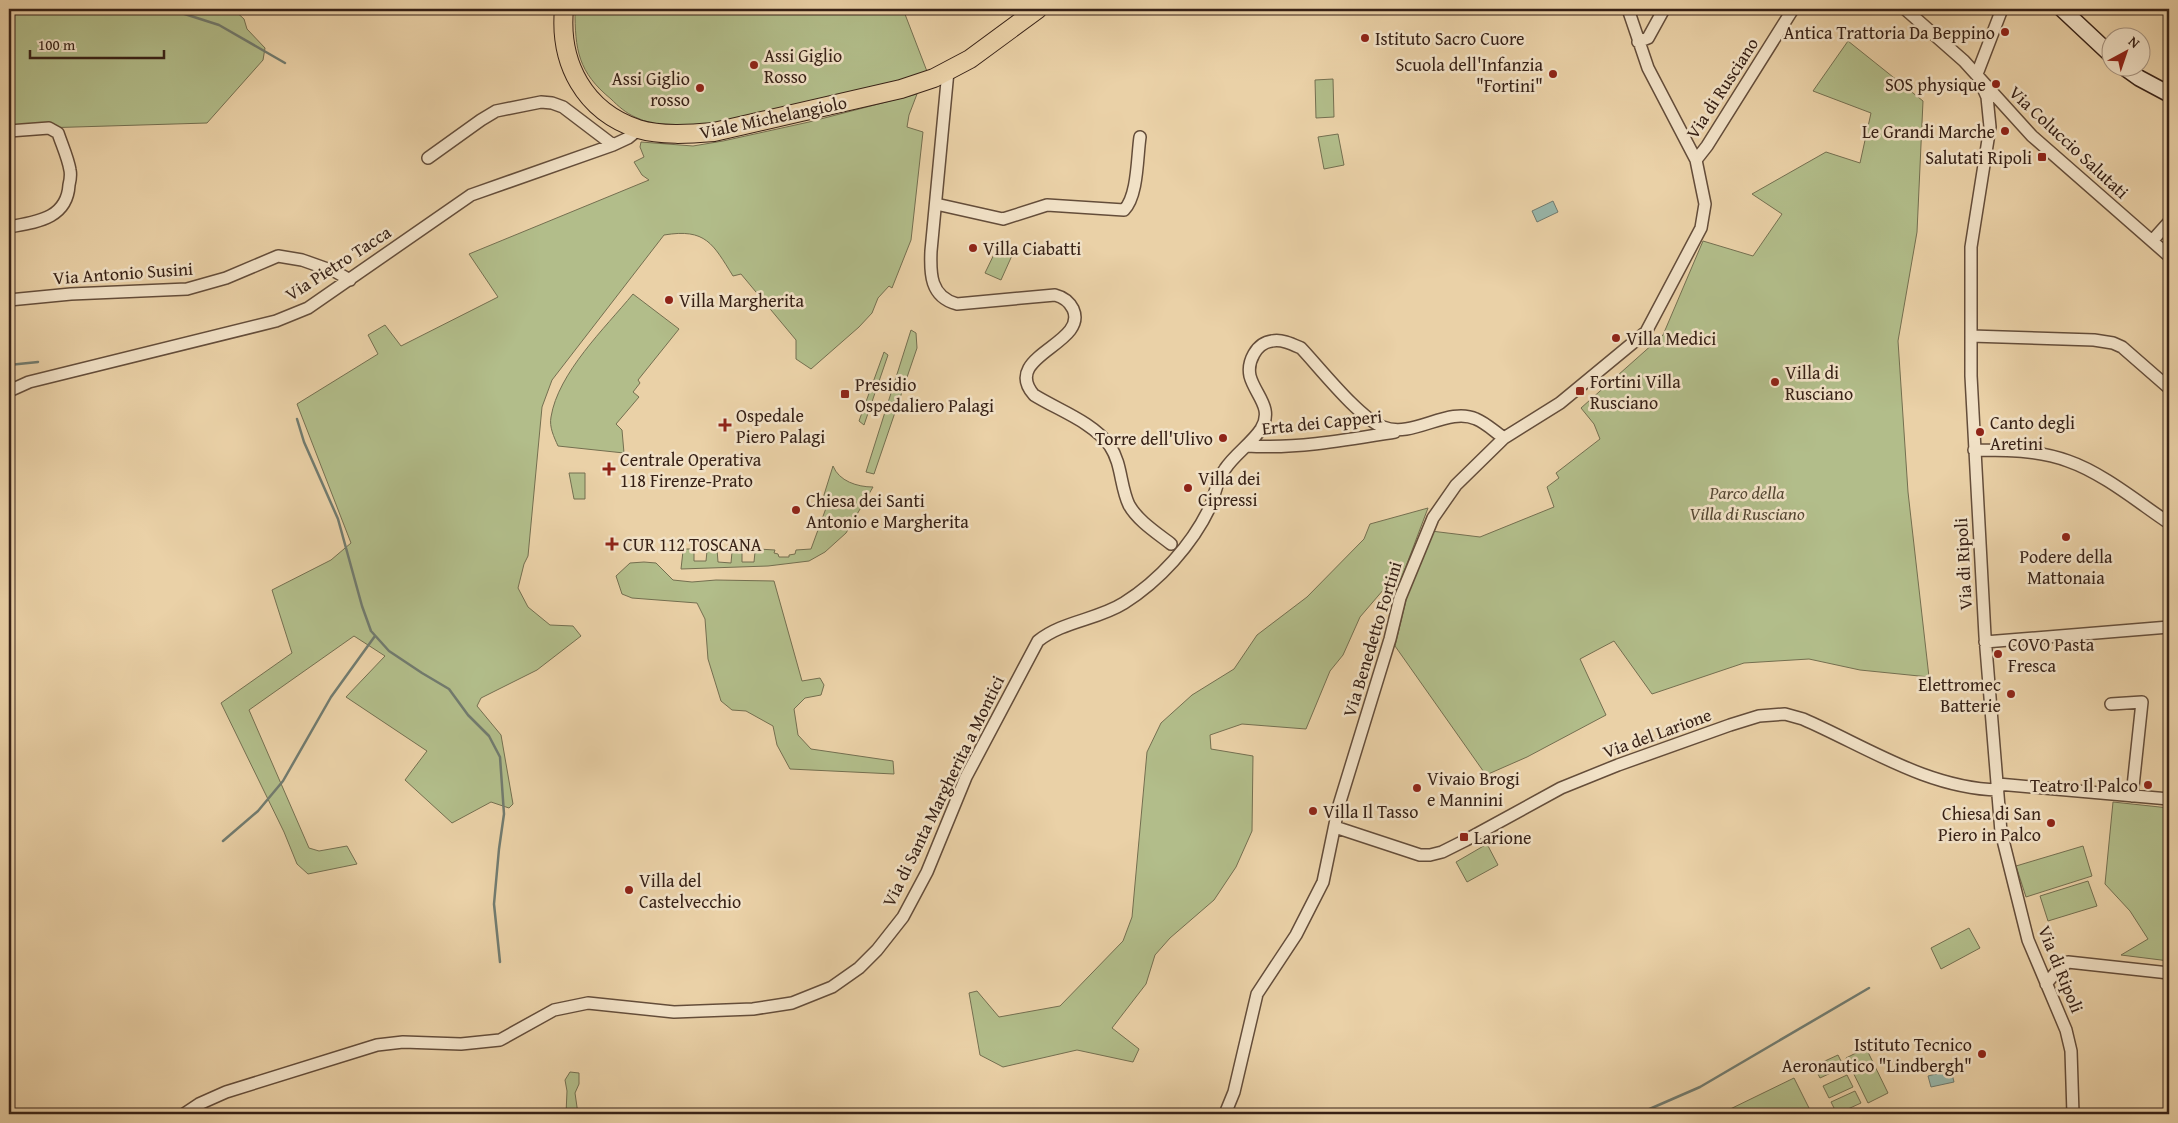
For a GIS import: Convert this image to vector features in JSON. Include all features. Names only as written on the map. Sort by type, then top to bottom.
[{"type":"main road","name":"Viale Michelangiolo","points":[[564,9],[563,28],[566,53],[580,86],[592,100],[613,117],[639,129],[670,133],[714,132],[901,89],[948,71],[985,49],[1038,9]]},
{"type":"street","name":"Via Benedetto Fortini","points":[[1225,1114],[1234,1092],[1257,994],[1296,935],[1323,882],[1339,805],[1390,639],[1400,598],[1432,518],[1456,484],[1504,438],[1560,403],[1646,332],[1692,249],[1703,221],[1704,193],[1696,160],[1648,68],[1628,9]]},
{"type":"street","points":[[1638,42],[1648,38],[1664,9]]},
{"type":"street","name":"Via di Rusciano","points":[[1696,160],[1707,146],[1793,9]]},
{"type":"street","name":"Via Coluccio Salutati","points":[[1905,9],[1960,56],[2032,136],[2169,256]]},
{"type":"street","points":[[1977,74],[2002,9]]},
{"type":"street","points":[[2062,9],[2100,45]]},
{"type":"street","points":[[948,71],[930,274],[932,284],[943,298],[949,302],[966,304],[1055,295],[1063,297],[1069,302],[1075,316],[1073,326],[1032,363],[1026,382],[1034,395],[1094,430],[1105,440],[1116,457],[1131,507],[1137,516],[1171,544]]},
{"type":"street","name":"Via di Ripoli","points":[[1977,74],[1987,97],[1990,128],[1972,239],[1971,376],[1986,642],[2003,842],[2028,940],[2069,1041],[2073,1114]]},
{"type":"street","points":[[2139,78],[2169,94]]},
{"type":"street","points":[[428,158],[496,111],[541,102],[563,107],[613,145]]},
{"type":"street","points":[[9,131],[49,128],[54,130],[58,133],[70,170],[67,198],[55,214],[37,222],[9,227]]},
{"type":"street","name":"Via Pietro Tacca","points":[[9,391],[29,382],[276,321],[308,308],[471,195],[613,145],[628,138],[639,129]]},
{"type":"street","points":[[936,204],[1003,219],[1047,205],[1124,210],[1129,206],[1133,195],[1140,136]]},
{"type":"street","points":[[2152,241],[2169,222]]},
{"type":"street","name":"Via Antonio Susini","points":[[9,300],[70,294],[187,289],[234,276],[278,256],[302,260],[336,272],[350,280]]},
{"type":"street","points":[[1972,336],[2094,340],[2113,343],[2125,350],[2169,388]]},
{"type":"street","name":"Via di Santa Margherita a Montici","points":[[184,1114],[199,1104],[226,1092],[377,1045],[403,1042],[461,1044],[500,1040],[554,1010],[588,1003],[674,1012],[753,1010],[792,1003],[832,987],[859,968],[877,950],[903,917],[927,872],[966,777],[1038,641],[1051,630],[1123,604],[1143,590],[1193,537],[1210,507],[1224,470],[1260,430],[1266,414],[1264,402],[1250,376],[1250,362],[1257,348],[1271,341],[1286,342],[1301,348],[1366,418],[1383,428],[1401,431],[1461,416],[1475,419],[1504,438]]},
{"type":"street","name":"Erta dei Capperi","points":[[1247,446],[1263,447],[1332,442],[1401,431]]},
{"type":"street","points":[[1974,450],[2012,450],[2068,460],[2099,476],[2169,523]]},
{"type":"street","points":[[1986,642],[2169,627]]},
{"type":"street","points":[[2111,704],[2142,702],[2132,796]]},
{"type":"street","name":"Via del Larione","points":[[1335,828],[1420,855],[1437,854],[1561,788],[1588,776],[1730,724],[1772,714],[1785,714],[1803,719],[1938,781],[1971,789],[1998,787],[2169,799]]},
{"type":"street","points":[[2046,984],[2068,962],[2169,972]]},
{"type":"green space","points":[[9,9],[233,9],[244,19],[247,29],[265,48],[263,60],[207,123],[9,129]]},
{"type":"green space","name":"Assi Giglio Rosso","points":[[575,9],[903,9],[928,74],[708,124],[670,126],[652,123],[625,111],[591,79],[585,69],[578,48]]},
{"type":"green space","name":"Parco della Villa di Rusciano","points":[[1848,41],[1923,101],[1917,232],[1898,341],[1908,492],[1929,677],[1860,670],[1809,659],[1744,663],[1652,694],[1614,641],[1580,659],[1606,715],[1527,757],[1486,775],[1395,646],[1407,596],[1431,531],[1480,537],[1554,507],[1547,487],[1559,478],[1556,473],[1600,439],[1594,424],[1581,408],[1663,335],[1703,241],[1753,256],[1782,214],[1752,194],[1826,152],[1860,163],[1871,113],[1813,91]]},
{"type":"green space","points":[[1333,79],[1334,117],[1316,118],[1315,80]]},
{"type":"green space","points":[[917,94],[909,115],[907,127],[923,132],[911,240],[892,288],[889,286],[878,298],[872,313],[859,327],[811,369],[796,359],[796,340],[741,274],[733,276],[720,255],[707,241],[699,236],[678,233],[664,235],[552,380],[542,407],[528,556],[518,588],[528,607],[550,625],[573,626],[581,636],[537,670],[481,698],[477,706],[501,735],[513,804],[509,808],[491,802],[452,823],[405,780],[427,751],[346,697],[385,656],[354,636],[249,710],[309,848],[319,851],[347,846],[357,864],[308,874],[297,864],[284,832],[221,703],[292,653],[272,590],[331,560],[351,543],[297,404],[378,354],[368,335],[385,325],[401,346],[498,297],[469,254],[649,180],[642,175],[634,162],[644,157],[640,147],[641,142],[693,146],[723,141],[809,122]]},
{"type":"green space","points":[[1338,134],[1344,165],[1324,169],[1318,137]]},
{"type":"green space","points":[[999,244],[1014,251],[1001,280],[985,273]]},
{"type":"green space","points":[[633,294],[679,329],[638,380],[640,383],[633,392],[639,397],[616,424],[622,430],[624,453],[558,446],[551,424],[555,400],[584,352]]},
{"type":"green space","points":[[911,330],[916,333],[917,348],[874,474],[866,472]]},
{"type":"green space","points":[[884,352],[888,355],[864,425],[859,421]]},
{"type":"green space","points":[[833,466],[840,476],[849,482],[873,487],[846,533],[825,552],[809,561],[768,566],[681,569],[683,551],[686,549],[694,549],[694,561],[706,561],[707,551],[717,549],[718,562],[731,563],[732,552],[736,549],[742,550],[742,562],[754,562],[755,552],[758,549],[775,550],[774,553],[778,554],[779,557],[789,557],[789,555],[795,554],[796,550],[811,549],[829,500],[823,498]]},
{"type":"green space","points":[[569,473],[585,473],[585,499],[574,499]]},
{"type":"green space","points":[[1428,508],[1397,590],[1384,589],[1360,617],[1343,655],[1330,671],[1306,729],[1242,724],[1210,735],[1211,749],[1253,756],[1252,831],[1236,867],[1214,900],[1170,938],[1155,955],[1146,984],[1112,1028],[1139,1049],[1133,1062],[1077,1050],[1003,1067],[980,1055],[969,993],[977,991],[999,1017],[1060,1006],[1123,941],[1132,917],[1147,752],[1161,723],[1192,695],[1234,669],[1257,635],[1307,597],[1364,539],[1370,524]]},
{"type":"green space","points":[[630,563],[656,563],[673,580],[692,582],[716,580],[774,581],[802,681],[820,678],[824,685],[821,695],[805,698],[794,709],[798,735],[811,749],[893,761],[894,774],[790,769],[777,745],[773,726],[746,711],[732,710],[721,701],[708,659],[705,619],[697,603],[632,598],[622,594],[616,576]]},
{"type":"green space","points":[[2113,802],[2169,808],[2169,961],[2121,955],[2148,939],[2130,911],[2105,884]]},
{"type":"green space","points":[[1487,844],[1498,865],[1467,882],[1456,862]]},
{"type":"green space","points":[[2083,846],[2092,876],[2026,897],[2016,866]]},
{"type":"green space","points":[[2088,881],[2097,906],[2048,921],[2040,896]]},
{"type":"green space","points":[[1969,928],[1980,948],[1941,969],[1931,948]]},
{"type":"green space","points":[[1866,1048],[1888,1093],[1868,1103],[1846,1058]]},
{"type":"green space","points":[[1838,1055],[1844,1067],[1820,1078],[1814,1066]]},
{"type":"green space","points":[[570,1072],[579,1073],[579,1084],[575,1093],[578,1114],[566,1114],[567,1091],[565,1080]]},
{"type":"green space","points":[[1847,1075],[1853,1087],[1829,1098],[1823,1086]]},
{"type":"green space","points":[[1794,1078],[1812,1114],[1722,1113]]},
{"type":"green space","points":[[1855,1091],[1861,1103],[1837,1114],[1831,1102]]},
{"type":"shaded area","points":[[1553,201],[1558,212],[1537,222],[1532,211]]},
{"type":"shaded area","points":[[1951,1070],[1954,1082],[1931,1087],[1928,1076]]},
{"type":"waterway","points":[[169,9],[219,25],[285,63]]},
{"type":"waterway","points":[[9,365],[38,362]]},
{"type":"waterway","points":[[297,419],[304,442],[338,519],[362,606],[371,631],[389,651],[449,689],[468,715],[489,736],[500,757],[504,814],[494,904],[500,962]]},
{"type":"waterway","points":[[223,841],[258,811],[283,781],[331,697],[375,636]]},
{"type":"waterway","points":[[1638,1114],[1700,1087],[1869,988]]},
{"type":"place","name":"Antica Trattoria Da Beppino","points":[[2005,32]]},
{"type":"place","name":"Istituto Sacro Cuore","points":[[1365,38]]},
{"type":"place","name":"Assi Giglio Rosso","points":[[754,65]]},
{"type":"place","name":"Scuola dell'Infanzia \"Fortini\"","points":[[1553,74]]},
{"type":"place","name":"SOS physique","points":[[1996,84]]},
{"type":"place","name":"Assi Giglio rosso","points":[[700,88]]},
{"type":"place","name":"Le Grandi Marche","points":[[2005,131]]},
{"type":"place","name":"Salutati Ripoli","points":[[2042,157]]},
{"type":"place","name":"Villa Ciabatti","points":[[973,248]]},
{"type":"place","name":"Villa Margherita","points":[[669,300]]},
{"type":"place","name":"Villa Medici","points":[[1616,338]]},
{"type":"place","name":"Villa di Rusciano","points":[[1775,382]]},
{"type":"place","name":"Fortini Villa Rusciano","points":[[1580,391]]},
{"type":"place","name":"Presidio Ospedaliero Palagi","points":[[845,394]]},
{"type":"place","name":"Ospedale Piero Palagi","points":[[725,425]]},
{"type":"place","name":"Canto degli Aretini","points":[[1980,432]]},
{"type":"place","name":"Torre dell'Ulivo","points":[[1223,438]]},
{"type":"place","name":"Centrale Operativa 118 Firenze-Prato","points":[[609,469]]},
{"type":"place","name":"Villa dei Cipressi","points":[[1188,488]]},
{"type":"place","name":"Chiesa dei Santi Antonio e Margherita","points":[[796,510]]},
{"type":"place","name":"Podere della Mattonaia","points":[[2066,537]]},
{"type":"place","name":"CUR 112 TOSCANA","points":[[612,544]]},
{"type":"place","name":"COVO Pasta Fresca","points":[[1998,654]]},
{"type":"place","name":"Elettromec Batterie","points":[[2011,694]]},
{"type":"place","name":"Teatro Il Palco","points":[[2148,785]]},
{"type":"place","name":"Vivaio Brogi e Mannini","points":[[1417,788]]},
{"type":"place","name":"Villa Il Tasso","points":[[1313,811]]},
{"type":"place","name":"Chiesa di San Piero in Palco","points":[[2051,823]]},
{"type":"place","name":"Larione","points":[[1464,837]]},
{"type":"place","name":"Villa del Castelvecchio","points":[[629,890]]},
{"type":"place","name":"Istituto Tecnico Aeronautico \"Lindbergh\"","points":[[1982,1054]]}]
